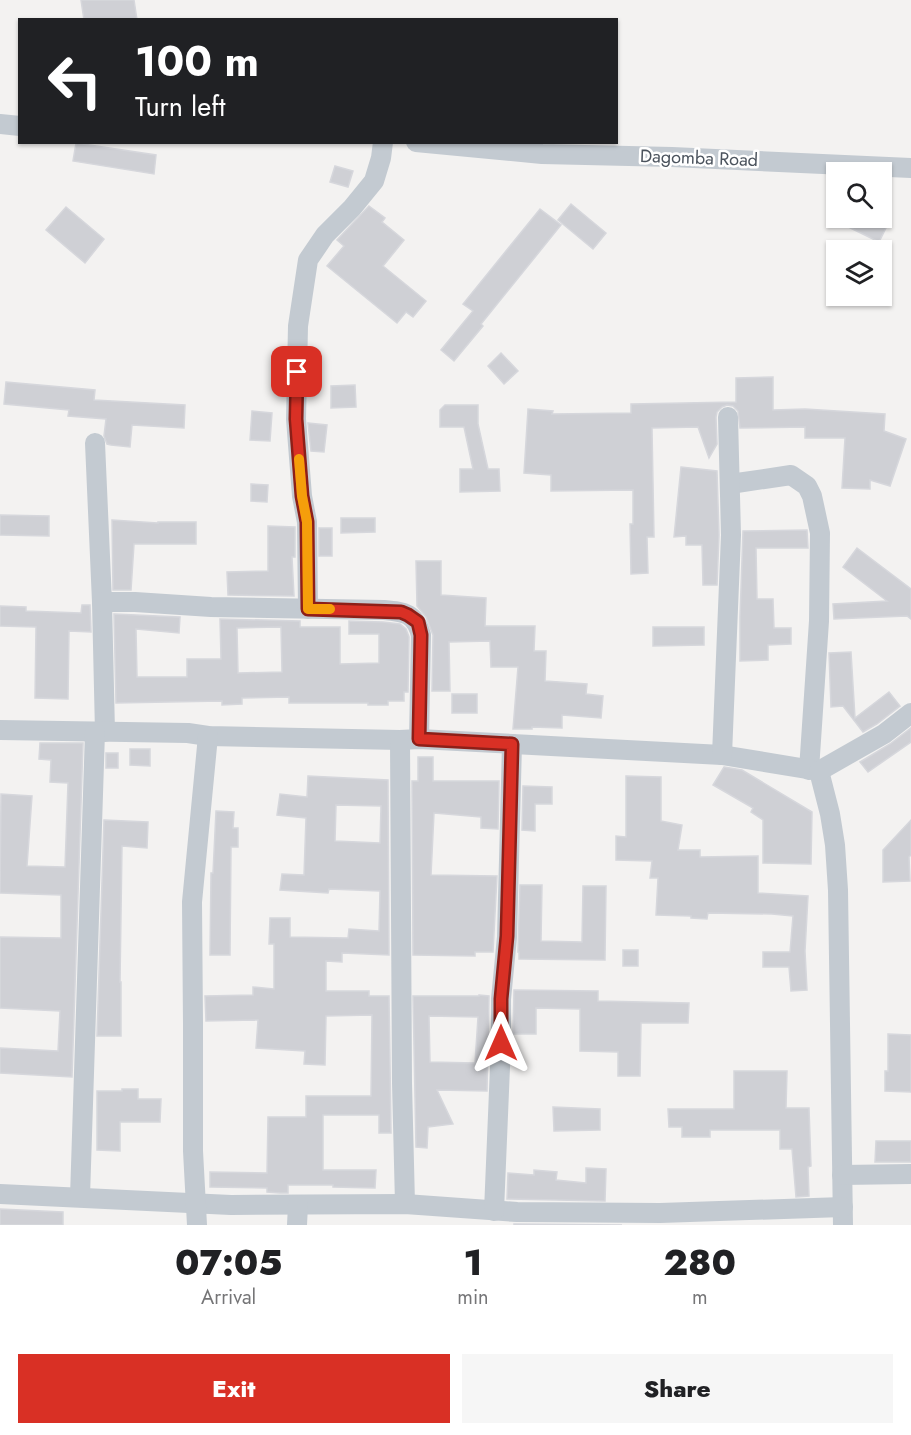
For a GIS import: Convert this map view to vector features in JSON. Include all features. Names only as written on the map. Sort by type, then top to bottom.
[{"type":"street","points":[[0,124],[18,126]]},
{"type":"street","points":[[308,609],[307,522],[302,496],[296,419],[298,326],[308,260],[325,235],[352,208],[374,181],[383,144]]},
{"type":"street","name":"Dagomba Road","points":[[437,144],[542,154],[696,158],[911,168]]},
{"type":"street","points":[[722,754],[732,536],[728,417]]},
{"type":"street","points":[[80,1197],[100,732],[102,602],[95,443]]},
{"type":"street","points":[[0,1194],[231,1205],[405,1204],[494,1211],[843,1216],[838,890],[830,814],[814,770],[820,532],[812,496],[807,486],[791,475],[730,484]]},
{"type":"street","points":[[102,602],[401,612],[418,622],[421,635],[409,740],[402,1083],[405,1204]]},
{"type":"street","points":[[0,730],[409,740],[722,754],[814,770],[884,734],[911,713]]},
{"type":"street","points":[[197,1225],[193,1151],[192,902],[208,736]]},
{"type":"street","points":[[494,1211],[501,999],[507,936],[512,744]]},
{"type":"street","points":[[842,1175],[911,1174]]},
{"type":"street","points":[[297,1225],[298,1205]]},
{"type":"building","points":[[81,0],[134,0],[137,18],[84,18]]},
{"type":"building","points":[[76,144],[156,155],[154,174],[73,161]]},
{"type":"building","points":[[335,166],[353,171],[348,187],[330,182]]},
{"type":"building","points":[[571,204],[606,233],[593,249],[558,220]]},
{"type":"building","points":[[369,206],[385,218],[382,222],[404,240],[383,266],[426,301],[413,317],[406,312],[397,323],[327,266],[344,246],[337,240]]},
{"type":"building","points":[[66,207],[104,239],[85,263],[46,230]]},
{"type":"building","points":[[540,209],[561,225],[454,361],[441,350],[473,311],[463,304]]},
{"type":"building","points":[[850,228],[886,228],[880,240],[875,240]]},
{"type":"building","points":[[501,353],[518,371],[504,384],[488,366]]},
{"type":"building","points":[[773,377],[773,410],[805,409],[885,414],[884,431],[906,439],[890,486],[870,480],[870,489],[842,488],[845,438],[805,438],[805,427],[740,428],[738,411],[733,406],[727,405],[717,412],[717,444],[709,458],[698,427],[652,428],[654,537],[647,537],[648,573],[631,574],[630,524],[633,524],[633,490],[551,491],[551,475],[524,473],[528,409],[553,411],[552,414],[631,413],[631,404],[736,402],[736,378]]},
{"type":"building","points":[[6,382],[95,390],[94,400],[185,405],[184,428],[132,425],[130,447],[107,444],[104,436],[106,419],[68,416],[69,410],[4,404]]},
{"type":"building","points":[[355,385],[356,407],[331,408],[331,386]]},
{"type":"building","points":[[445,405],[478,405],[478,424],[488,469],[499,469],[500,491],[460,492],[460,469],[473,469],[464,427],[440,427],[440,410]]},
{"type":"building","points":[[252,411],[272,413],[270,441],[250,440]]},
{"type":"building","points":[[308,423],[327,425],[324,452],[311,451]]},
{"type":"building","points":[[681,467],[717,471],[719,535],[717,585],[703,585],[702,545],[686,545],[686,536],[674,537]]},
{"type":"building","points":[[251,484],[268,485],[267,502],[251,501]]},
{"type":"building","points":[[0,515],[49,516],[49,536],[0,535]]},
{"type":"building","points":[[341,518],[375,518],[375,532],[341,533]]},
{"type":"building","points":[[112,520],[158,523],[196,522],[196,544],[134,544],[131,590],[113,590]]},
{"type":"building","points":[[268,526],[295,527],[295,557],[292,557],[294,596],[228,595],[227,572],[268,571]]},
{"type":"building","points":[[319,528],[332,528],[332,556],[319,556]]},
{"type":"building","points":[[807,530],[808,548],[756,548],[757,599],[773,599],[774,628],[791,628],[791,644],[768,645],[768,660],[740,661],[743,531]]},
{"type":"building","points":[[857,548],[911,589],[911,619],[907,616],[834,619],[833,604],[887,601],[843,567]]},
{"type":"building","points":[[416,561],[441,561],[441,595],[486,598],[485,626],[535,626],[534,651],[546,651],[545,681],[587,684],[586,694],[603,696],[601,718],[562,715],[562,728],[513,729],[518,667],[491,667],[490,641],[449,642],[450,691],[432,691],[433,635],[426,617],[417,606]]},
{"type":"building","points":[[82,605],[90,605],[91,632],[69,631],[68,699],[35,698],[36,627],[0,626],[0,606],[26,607],[26,611],[81,613]]},
{"type":"building","points":[[114,614],[180,617],[179,633],[136,629],[137,677],[187,677],[187,659],[221,659],[220,619],[300,621],[300,627],[340,627],[340,664],[379,663],[379,634],[349,634],[349,621],[400,624],[406,629],[409,637],[408,692],[404,692],[404,701],[388,701],[388,705],[289,703],[289,697],[242,698],[242,704],[222,705],[222,701],[116,703]],"holes":[[[281,627],[282,672],[238,673],[237,628]]]},
{"type":"building","points":[[653,627],[704,627],[704,645],[653,646]]},
{"type":"building","points":[[851,652],[855,718],[889,692],[900,706],[863,732],[843,706],[831,707],[829,653]]},
{"type":"building","points":[[452,694],[477,694],[477,713],[452,713]]},
{"type":"building","points":[[911,728],[911,742],[868,772],[860,762]]},
{"type":"building","points":[[40,743],[83,743],[72,1077],[0,1073],[0,1048],[58,1051],[60,1011],[0,1008],[0,937],[61,938],[61,895],[0,893],[1,794],[32,796],[27,866],[65,867],[68,783],[50,782],[51,760],[39,759]]},
{"type":"building","points":[[130,749],[150,749],[150,766],[130,765]]},
{"type":"building","points":[[106,753],[118,753],[118,768],[106,768]]},
{"type":"building","points":[[418,757],[433,757],[433,781],[499,781],[498,829],[481,828],[481,817],[434,813],[431,875],[497,876],[493,952],[475,952],[475,956],[413,955],[412,781],[418,781]]},
{"type":"building","points":[[724,767],[742,770],[812,812],[811,864],[763,863],[763,820],[751,812],[753,808],[713,785]]},
{"type":"building","points":[[308,776],[388,780],[389,955],[342,953],[342,962],[326,961],[326,991],[369,991],[369,996],[389,996],[391,1133],[379,1133],[379,1115],[323,1115],[323,1170],[376,1170],[375,1188],[288,1185],[288,1193],[280,1193],[267,1192],[267,1188],[210,1187],[210,1172],[267,1173],[268,1117],[306,1117],[306,1096],[371,1096],[372,1015],[326,1016],[325,1065],[304,1064],[305,1051],[256,1048],[258,1020],[206,1021],[205,996],[253,995],[253,987],[274,989],[274,944],[269,944],[270,918],[290,918],[290,937],[348,938],[349,929],[379,931],[380,891],[329,889],[328,893],[280,890],[282,874],[304,875],[306,818],[277,815],[280,794],[307,797]],"holes":[[[336,805],[381,806],[380,843],[335,841]]]},
{"type":"building","points":[[626,776],[661,777],[661,821],[682,825],[678,850],[700,850],[700,857],[758,856],[758,893],[808,896],[805,951],[807,990],[791,991],[789,967],[763,967],[763,952],[790,952],[793,916],[708,913],[707,919],[656,915],[658,878],[650,878],[652,861],[616,860],[616,836],[626,837]]},
{"type":"building","points":[[523,786],[552,787],[552,804],[535,804],[535,831],[522,830]]},
{"type":"building","points":[[216,811],[234,812],[233,828],[238,828],[238,847],[231,847],[230,955],[210,955],[211,873],[213,873]]},
{"type":"building","points":[[104,820],[148,822],[147,848],[122,846],[121,1036],[97,1036]]},
{"type":"building","points":[[911,820],[910,881],[883,882],[883,850]]},
{"type":"building","points":[[520,885],[542,885],[541,941],[582,942],[583,886],[606,886],[605,960],[519,959]]},
{"type":"building","points":[[623,950],[638,950],[638,966],[623,966]]},
{"type":"building","points":[[514,990],[598,991],[598,1001],[689,1003],[688,1023],[641,1023],[640,1076],[618,1076],[618,1052],[580,1051],[580,1009],[536,1008],[536,1034],[513,1034]]},
{"type":"building","points":[[413,996],[489,996],[487,1091],[437,1090],[453,1124],[428,1127],[427,1148],[416,1147]],"holes":[[[429,1016],[478,1017],[475,1063],[430,1062]]]},
{"type":"building","points":[[888,1034],[911,1035],[911,1092],[885,1091],[885,1071],[888,1071]]},
{"type":"building","points":[[734,1071],[787,1071],[786,1108],[809,1108],[811,1166],[808,1167],[809,1196],[796,1197],[792,1149],[780,1149],[780,1130],[710,1130],[710,1137],[682,1137],[682,1127],[669,1127],[668,1109],[734,1109]]},
{"type":"building","points":[[122,1089],[138,1089],[138,1099],[161,1099],[160,1122],[120,1122],[120,1151],[97,1150],[97,1091],[122,1091]]},
{"type":"building","points":[[553,1107],[600,1109],[600,1130],[554,1131]]},
{"type":"building","points":[[876,1141],[911,1141],[911,1162],[875,1162]]},
{"type":"building","points":[[586,1168],[606,1169],[605,1201],[507,1199],[508,1173],[534,1175],[534,1170],[557,1172],[556,1180],[586,1183]]},
{"type":"building","points":[[0,1209],[63,1212],[63,1225],[0,1225]]},
{"type":"building","points":[[514,1224],[622,1225],[514,1225]]},
{"type":"slow traffic","points":[[299,459],[307,522],[308,609],[330,609]]},
{"type":"route","points":[[297,372],[296,419],[302,496],[307,522],[308,609],[384,610],[408,615],[418,622],[421,635],[419,739],[512,744],[510,855],[507,936],[501,999],[501,1043]]}]
